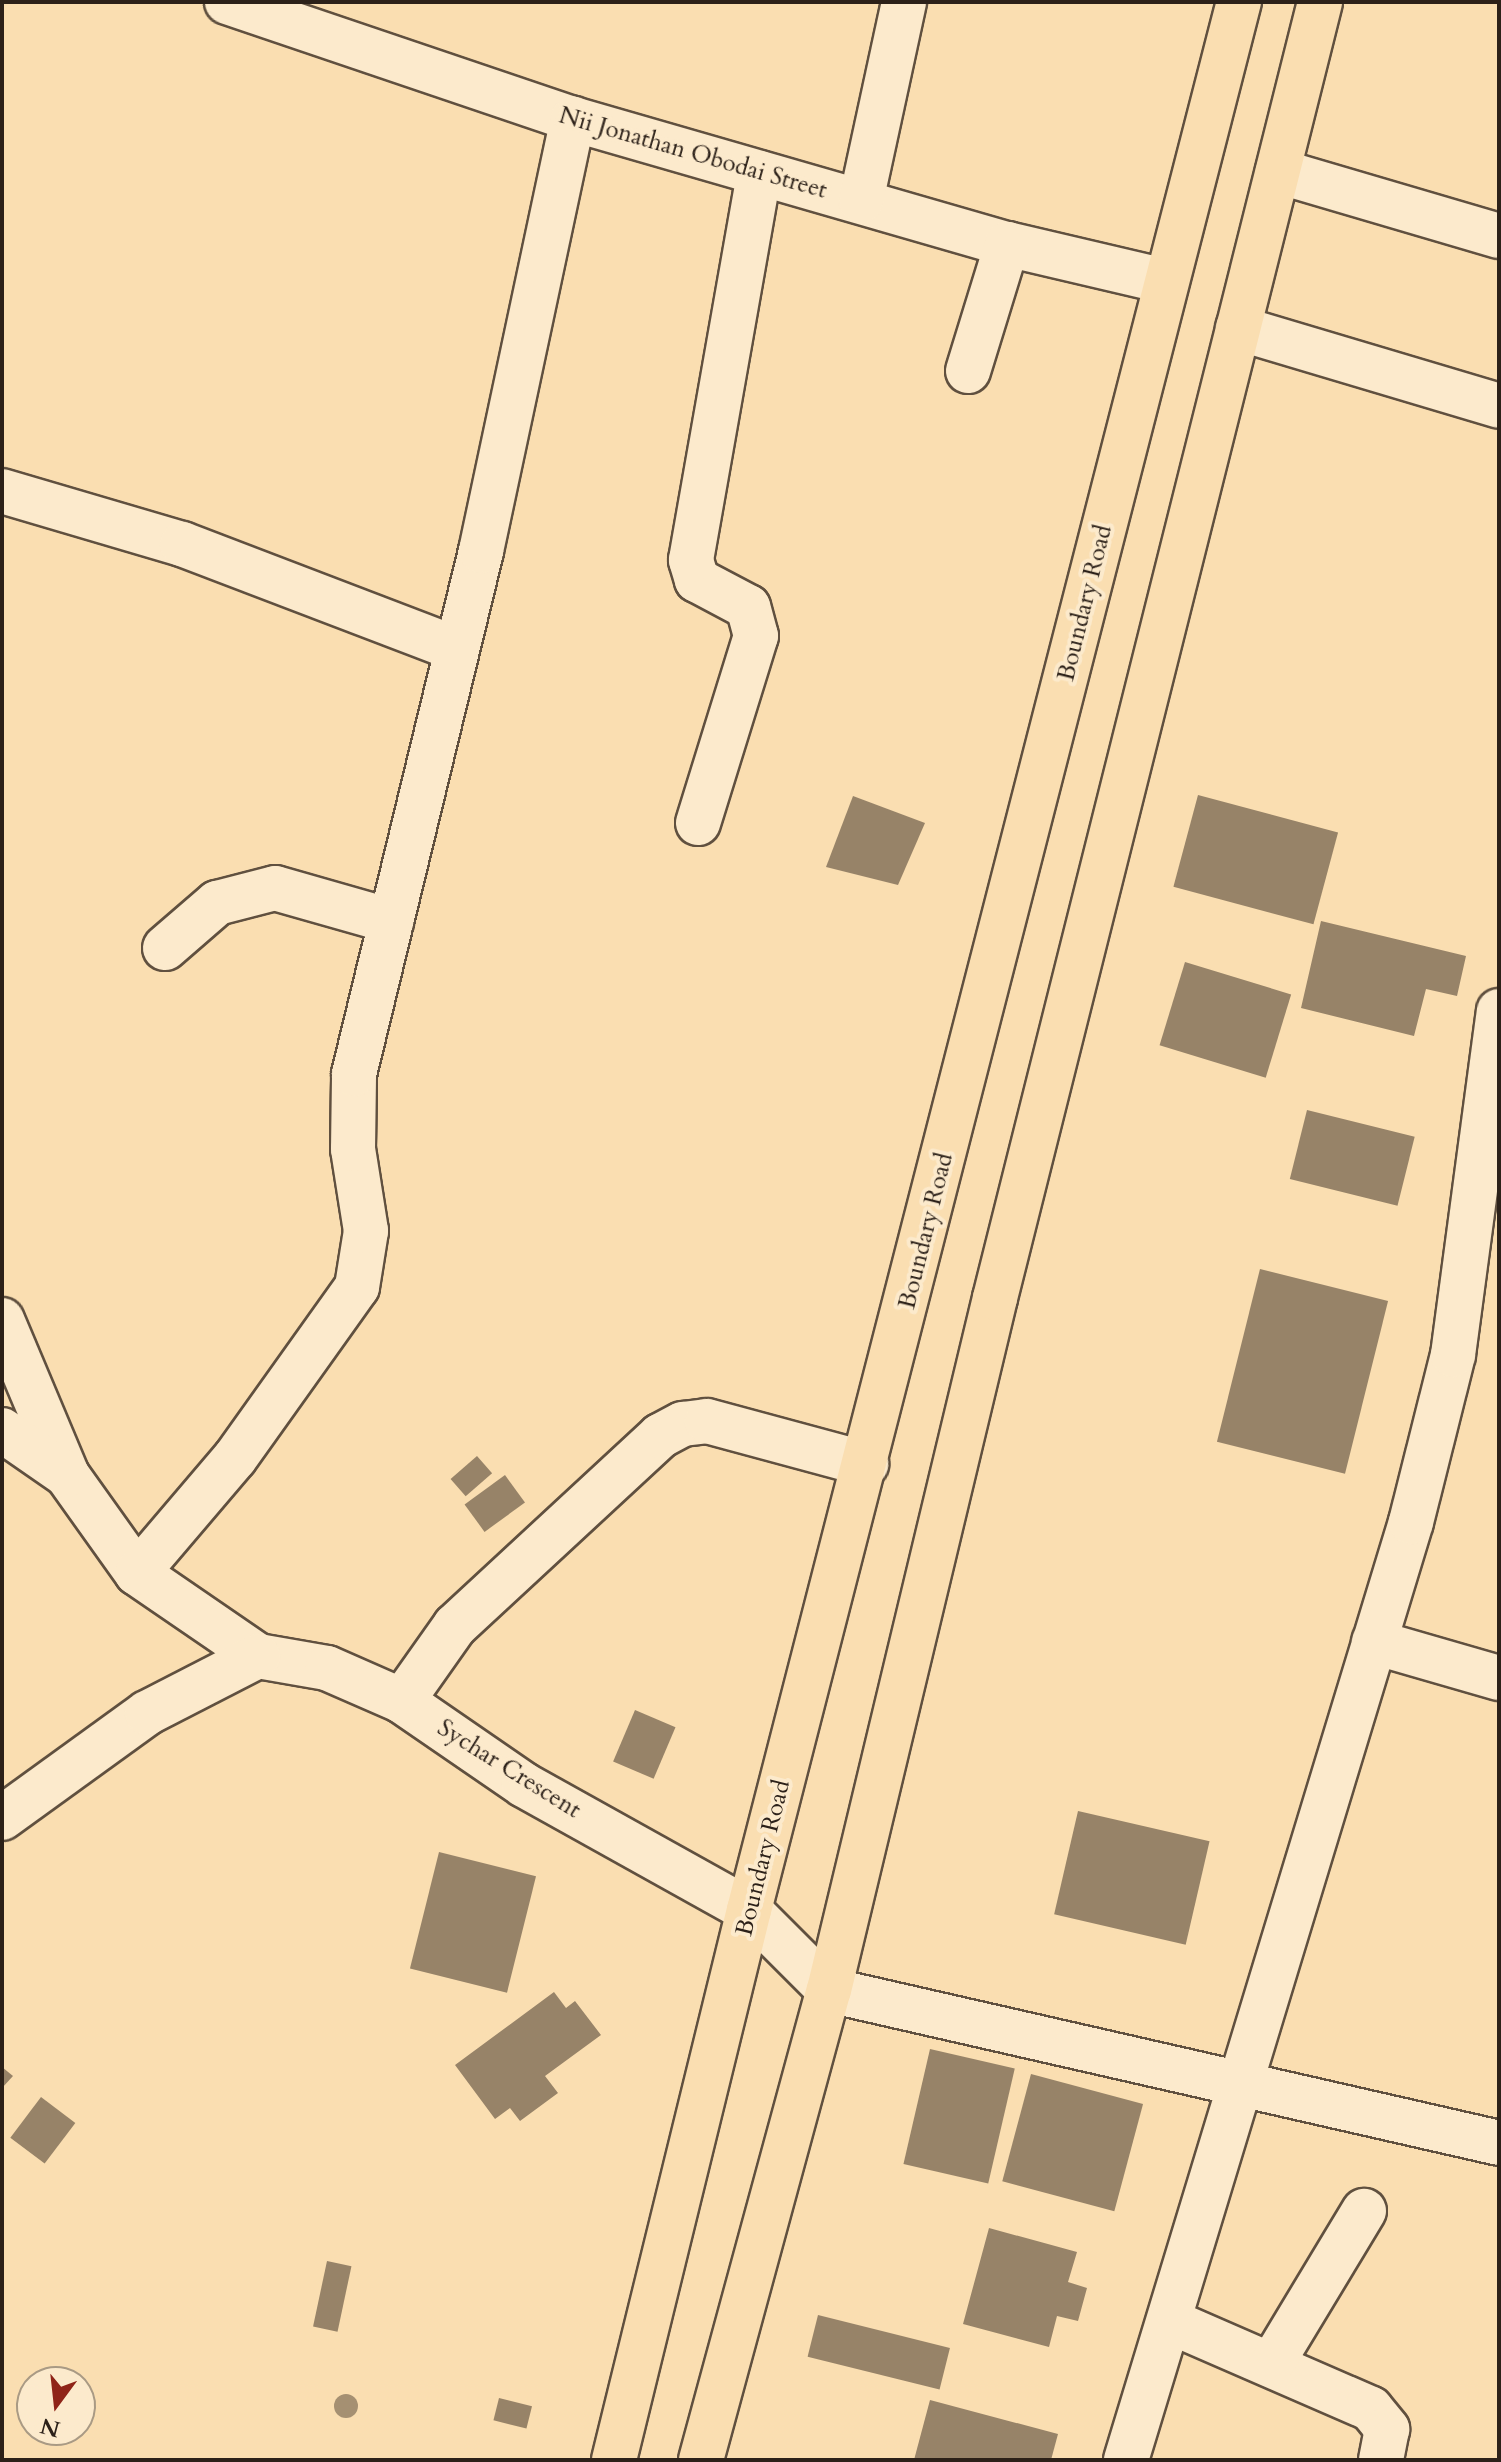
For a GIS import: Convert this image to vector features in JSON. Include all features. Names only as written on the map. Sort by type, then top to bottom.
[{"type":"main road","name":"Boundary Road","points":[[614,2460],[749,1910],[1239,2]]},
{"type":"main road","points":[[701,2460],[829,1990],[995,1298],[1320,2]]},
{"type":"street","name":"Nii Jonathan Obodai Street","points":[[227,2],[573,119],[1007,244],[1165,281]]},
{"type":"street","points":[[861,201],[904,2]]},
{"type":"street","points":[[137,1573],[235,1458],[357,1287],[366,1231],[353,1149],[354,1074],[457,649],[573,119]]},
{"type":"street","points":[[1278,171],[1499,236]]},
{"type":"street","points":[[698,823],[756,636],[748,607],[697,580],[691,560],[759,173]]},
{"type":"street","points":[[968,371],[1007,244]]},
{"type":"street","points":[[1238,328],[1499,406]]},
{"type":"street","points":[[2,491],[182,544],[457,649]]},
{"type":"street","points":[[165,948],[217,903],[275,888],[391,921]]},
{"type":"street","points":[[1126,2460],[1374,1642],[1453,1355],[1499,1011]]},
{"type":"street","points":[[2,1320],[67,1475],[137,1573],[258,1656],[147,1713],[2,1818]]},
{"type":"street","points":[[402,1701],[455,1626],[660,1436],[683,1424],[707,1421],[866,1464]]},
{"type":"street","points":[[2,1430],[67,1475]]},
{"type":"street","points":[[1374,1642],[1499,1678]]},
{"type":"street","name":"Sychar Crescent","points":[[258,1656],[327,1668],[402,1701],[524,1785],[749,1910],[829,1990]]},
{"type":"street","points":[[829,1990],[1241,2088],[1499,2143]]},
{"type":"street","points":[[1271,2365],[1364,2211]]},
{"type":"street","points":[[1169,2321],[1371,2409],[1387,2429],[1381,2460]]},
{"type":"building","points":[[1198,795],[1338,833],[1313,924],[1173,887]]},
{"type":"building","points":[[853,796],[925,823],[898,885],[826,867]]},
{"type":"building","points":[[1321,921],[1466,956],[1457,996],[1426,989],[1414,1036],[1301,1008]]},
{"type":"building","points":[[1185,962],[1291,994],[1266,1078],[1160,1045]]},
{"type":"building","points":[[1307,1110],[1415,1137],[1398,1206],[1290,1179]]},
{"type":"building","points":[[1260,1269],[1388,1301],[1345,1474],[1217,1442]]},
{"type":"building","points":[[477,1456],[492,1473],[466,1496],[451,1479]]},
{"type":"building","points":[[505,1475],[525,1503],[485,1532],[465,1504]]},
{"type":"building","points":[[635,1710],[676,1727],[654,1779],[613,1762]]},
{"type":"building","points":[[1078,1811],[1210,1841],[1186,1945],[1054,1914]]},
{"type":"building","points":[[439,1852],[536,1876],[507,1993],[410,1968]]},
{"type":"building","points":[[554,1992],[566,2008],[575,2001],[601,2035],[545,2076],[558,2093],[520,2121],[510,2108],[495,2119],[455,2065]]},
{"type":"building","points":[[930,2049],[1015,2069],[988,2184],[903,2164]]},
{"type":"building","points":[[2,2067],[13,2076],[2,2088]]},
{"type":"building","points":[[1031,2074],[1143,2104],[1114,2211],[1002,2181]]},
{"type":"building","points":[[41,2097],[75,2123],[45,2164],[10,2138]]},
{"type":"building","points":[[989,2228],[1077,2252],[1068,2282],[1087,2288],[1078,2321],[1057,2316],[1049,2347],[963,2324]]},
{"type":"building","points":[[327,2261],[351,2266],[338,2332],[313,2327]]},
{"type":"building","points":[[818,2315],[950,2348],[940,2390],[808,2357]]},
{"type":"building","points":[[499,2398],[532,2406],[526,2429],[493,2420]]},
{"type":"building","points":[[930,2400],[1058,2434],[1051,2460],[914,2460]]}]
